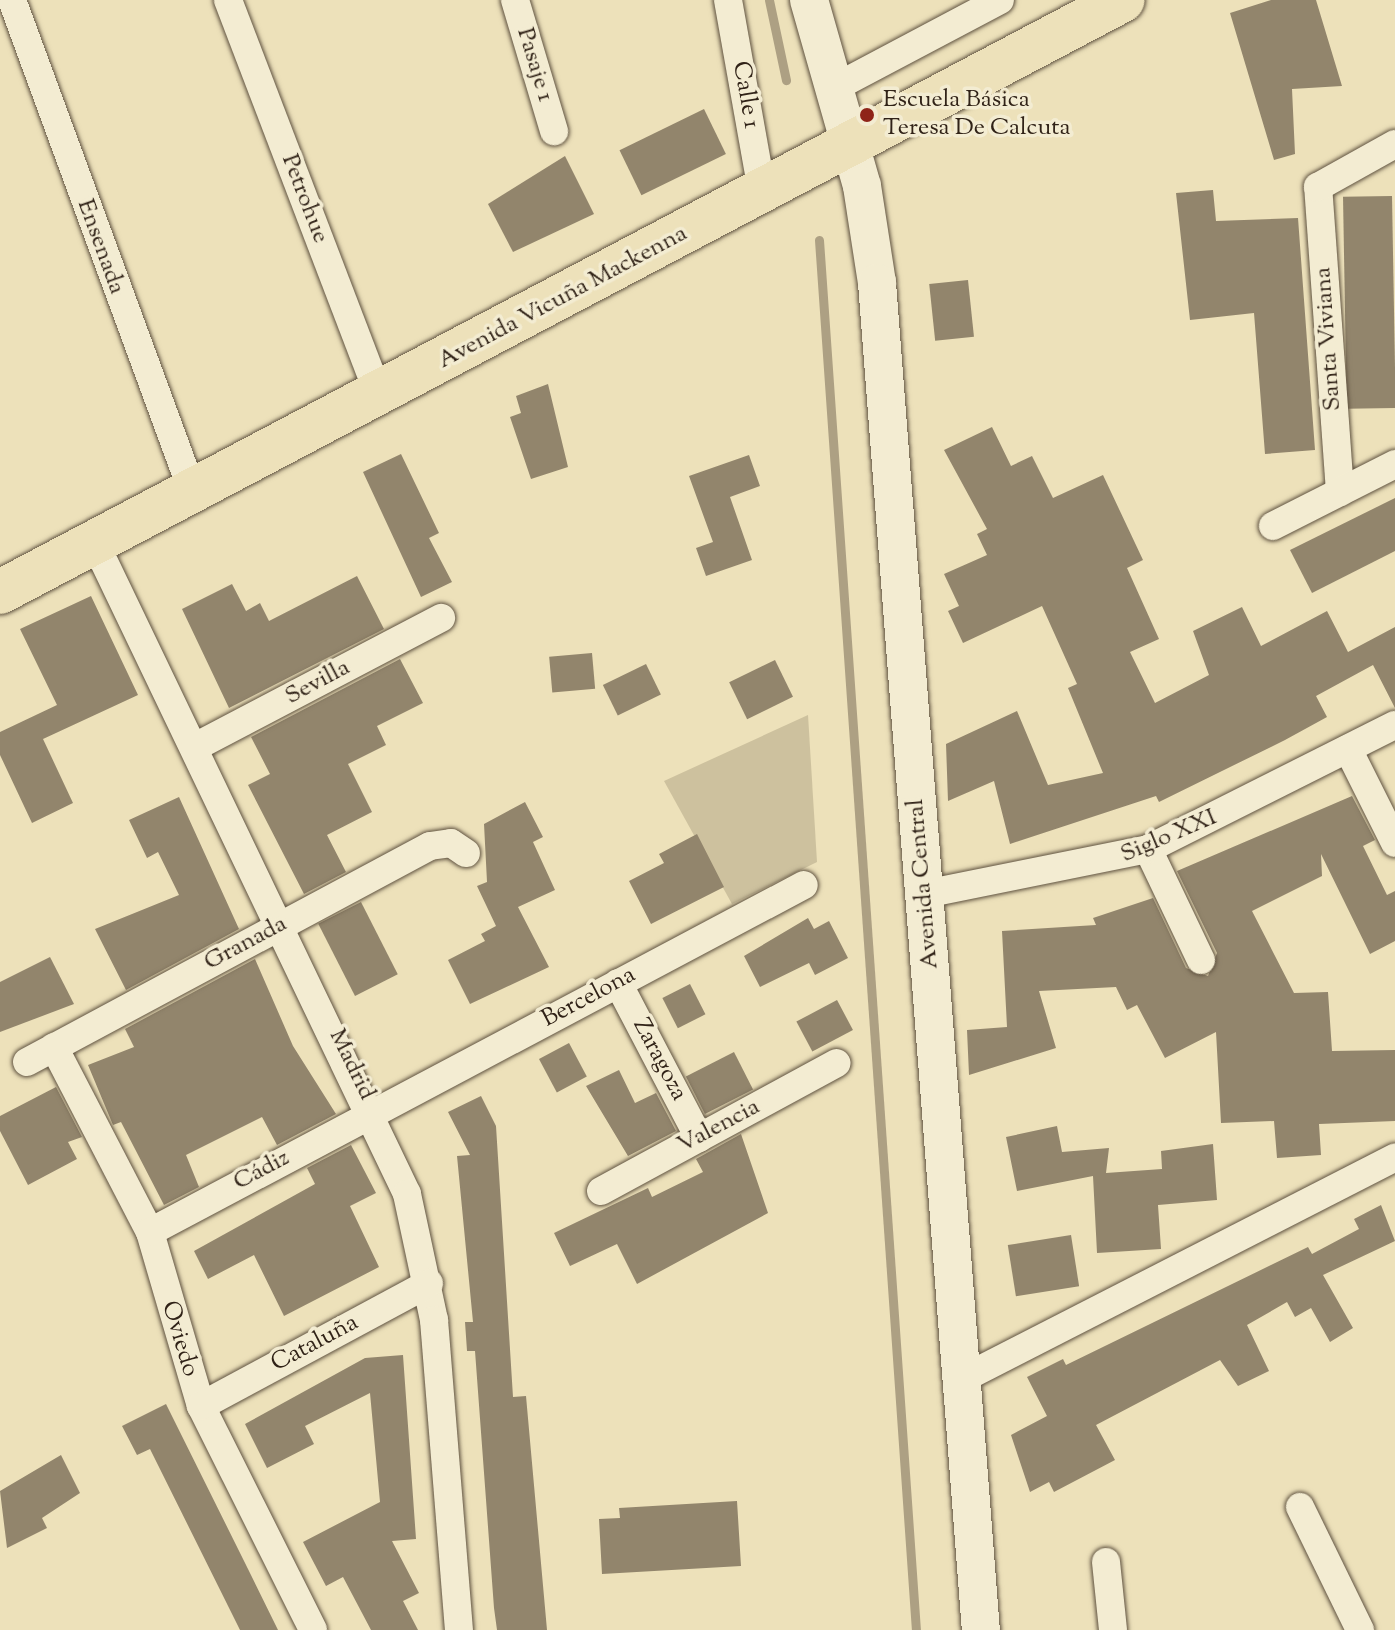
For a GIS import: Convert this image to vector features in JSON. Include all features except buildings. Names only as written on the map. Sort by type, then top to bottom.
[{"type":"main road","name":"Avenida Vicuña Mackenna","points":[[0,592],[380,398],[849,141],[1123,0]]},
{"type":"street","name":"Ensenada","points":[[12,0],[193,493]]},
{"type":"street","name":"Petrohue","points":[[228,0],[380,398]]},
{"type":"street","name":"Pasaje 1","points":[[515,0],[554,131]]},
{"type":"street","name":"Calle 1","points":[[728,0],[762,190]]},
{"type":"street","name":"Avenida Central","points":[[809,0],[849,141],[877,283],[964,1378],[981,1630]]},
{"type":"street","points":[[832,89],[1000,0]]},
{"type":"street","name":"Santa Viviana","points":[[1340,492],[1318,187],[1395,144]]},
{"type":"street","points":[[1273,526],[1395,464]]},
{"type":"street","name":"Madrid","points":[[95,543],[373,1111],[407,1194],[429,1283],[459,1630]]},
{"type":"street","name":"Sevilla","points":[[195,747],[441,618]]},
{"type":"street","name":"Siglo XXI","points":[[925,894],[1148,849],[1395,725]]},
{"type":"street","points":[[1348,749],[1395,843]]},
{"type":"street","name":"Granada","points":[[27,1062],[430,846],[451,843],[466,853]]},
{"type":"street","points":[[1148,849],[1201,960]]},
{"type":"street","name":"Bercelona","points":[[373,1111],[804,885]]},
{"type":"street","name":"Zaragoza","points":[[618,983],[699,1138]]},
{"type":"street","name":"Oviedo","points":[[54,1047],[150,1232],[201,1406],[313,1630]]},
{"type":"street","name":"Valencia","points":[[601,1191],[837,1063]]},
{"type":"street","name":"Cádiz","points":[[150,1232],[373,1111]]},
{"type":"street","points":[[964,1378],[1395,1157]]},
{"type":"street","name":"Cataluña","points":[[201,1406],[429,1283]]},
{"type":"street","points":[[1300,1507],[1360,1630]]},
{"type":"street","points":[[1106,1562],[1114,1625]]},
{"type":"shaded area","points":[[808,715],[817,862],[732,904],[664,781]]},
{"type":"waterway","points":[[769,0],[786,80]]},
{"type":"waterway","points":[[819,240],[916,1630]]},
{"type":"place","name":"Escuela Básica Teresa De Calcuta","points":[[867,115]]}]
